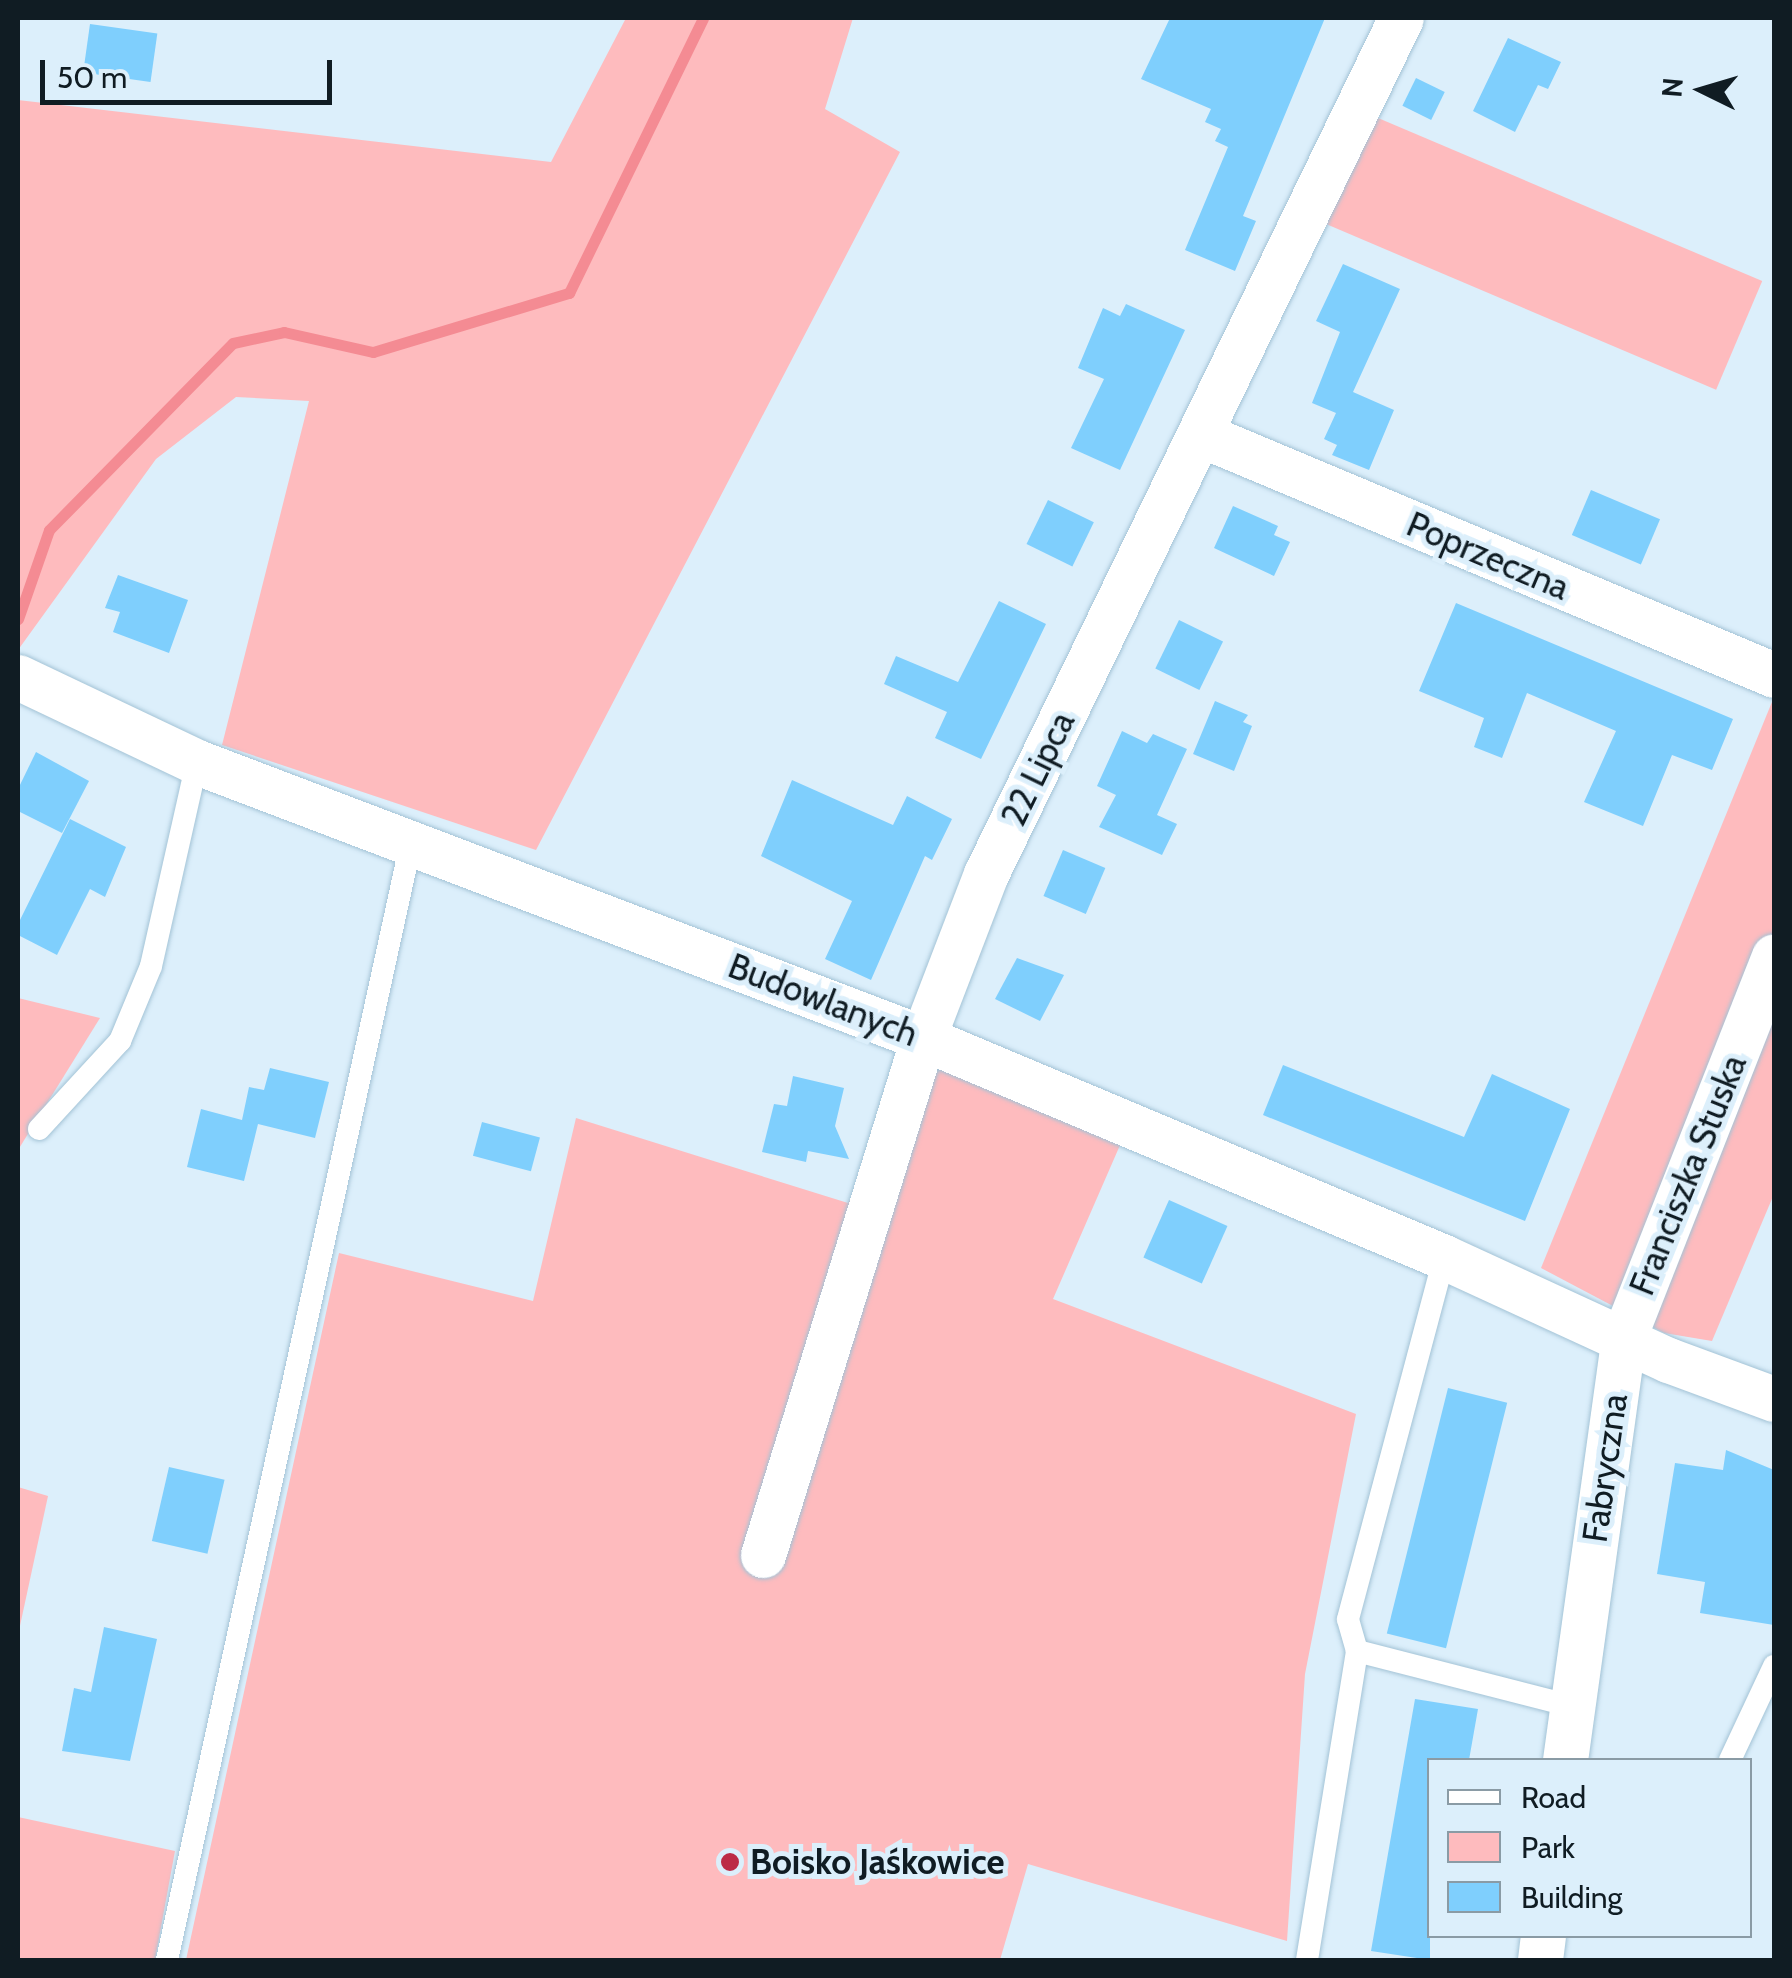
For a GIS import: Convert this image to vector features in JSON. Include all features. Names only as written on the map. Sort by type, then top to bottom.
[{"type":"street","name":"22 Lipca","points":[[762,1555],[923,1038],[986,874],[1401,18]]},
{"type":"street","name":"Poprzeczna","points":[[1202,434],[1774,675]]},
{"type":"street","name":"Budowlanych","points":[[18,676],[197,762],[923,1038],[1624,1337]]},
{"type":"street","name":"Franciszka Stuska","points":[[1624,1337],[1774,956]]},
{"type":"street","name":"Fabryczna","points":[[1566,1758],[1624,1337],[1668,1360],[1774,1399]]},
{"type":"lane","points":[[39,1129],[120,1041],[150,966],[197,762]]},
{"type":"lane","points":[[167,1960],[411,843]]},
{"type":"lane","points":[[1307,1960],[1357,1651],[1348,1618],[1444,1257]]},
{"type":"lane","points":[[1357,1651],[1572,1706]]},
{"type":"lane","points":[[1731,1758],[1774,1666]]},
{"type":"green space","points":[[626,18],[853,18],[825,109],[900,152],[536,850],[222,745],[309,401],[236,397],[156,459],[18,650],[18,100],[551,162]]},
{"type":"green space","points":[[1371,115],[1762,281],[1716,390],[1325,224]]},
{"type":"green space","points":[[1774,697],[1774,1194],[1712,1341],[1664,1333],[1541,1268]]},
{"type":"green space","points":[[18,998],[100,1018],[18,1150]]},
{"type":"green space","points":[[932,1055],[1124,1136],[1053,1299],[1356,1414],[1305,1674],[1287,1941],[1028,1864],[1000,1960],[186,1960],[339,1253],[533,1301],[576,1118],[848,1203]]},
{"type":"green space","points":[[18,1487],[48,1496],[18,1635]]},
{"type":"green space","points":[[18,1817],[175,1851],[155,1960],[18,1960]]},
{"type":"building","points":[[1170,18],[1325,18],[1243,216],[1256,221],[1235,271],[1185,250],[1228,147],[1215,141],[1221,129],[1205,122],[1211,109],[1141,79]]},
{"type":"building","points":[[90,24],[157,33],[151,82],[83,73]]},
{"type":"building","points":[[1508,38],[1561,62],[1548,89],[1538,85],[1515,132],[1473,111]]},
{"type":"building","points":[[1416,78],[1445,92],[1431,120],[1402,106]]},
{"type":"building","points":[[1343,264],[1400,289],[1353,392],[1394,410],[1369,470],[1332,455],[1337,445],[1324,439],[1336,413],[1312,403],[1340,332],[1316,321]]},
{"type":"building","points":[[1126,304],[1185,330],[1120,470],[1071,448],[1104,379],[1078,368],[1103,308],[1120,316]]},
{"type":"building","points":[[1591,490],[1660,519],[1641,564],[1572,535]]},
{"type":"building","points":[[1048,500],[1094,522],[1072,566],[1027,544]]},
{"type":"building","points":[[1233,506],[1278,526],[1274,535],[1290,542],[1274,576],[1214,548]]},
{"type":"building","points":[[118,575],[188,600],[169,653],[113,632],[120,612],[105,608]]},
{"type":"building","points":[[999,601],[1046,624],[981,759],[935,738],[947,712],[884,684],[896,656],[958,682]]},
{"type":"building","points":[[1456,603],[1733,719],[1712,770],[1672,755],[1643,826],[1584,802],[1616,731],[1527,693],[1502,758],[1474,747],[1484,718],[1419,691]]},
{"type":"building","points":[[1179,620],[1223,641],[1199,690],[1155,669]]},
{"type":"building","points":[[1215,701],[1248,715],[1243,722],[1252,726],[1234,771],[1193,754]]},
{"type":"building","points":[[1122,731],[1147,743],[1153,734],[1187,749],[1157,815],[1177,824],[1162,855],[1099,827],[1116,795],[1097,786]]},
{"type":"building","points":[[36,752],[89,781],[62,833],[18,811],[18,789]]},
{"type":"building","points":[[792,780],[893,825],[907,796],[952,819],[932,860],[925,856],[871,980],[825,959],[852,901],[761,856]]},
{"type":"building","points":[[70,819],[126,847],[105,897],[90,889],[57,955],[18,935],[18,924]]},
{"type":"building","points":[[1063,850],[1105,868],[1086,914],[1043,896]]},
{"type":"building","points":[[1017,958],[1064,975],[1040,1021],[995,999]]},
{"type":"building","points":[[1283,1065],[1464,1137],[1492,1074],[1570,1109],[1525,1221],[1263,1115]]},
{"type":"building","points":[[270,1068],[329,1082],[315,1138],[258,1124],[244,1181],[187,1167],[201,1109],[242,1120],[249,1087],[264,1090]]},
{"type":"building","points":[[793,1076],[844,1088],[835,1126],[849,1159],[808,1151],[806,1162],[762,1152],[774,1104],[787,1106]]},
{"type":"building","points":[[482,1122],[540,1138],[531,1171],[473,1156]]},
{"type":"building","points":[[1169,1200],[1227,1226],[1202,1284],[1143,1258]]},
{"type":"building","points":[[1448,1388],[1507,1403],[1446,1648],[1387,1633]]},
{"type":"building","points":[[1726,1450],[1774,1470],[1774,1625],[1700,1613],[1705,1582],[1657,1574],[1675,1463],[1723,1470]]},
{"type":"building","points":[[169,1467],[225,1480],[207,1554],[152,1541]]},
{"type":"building","points":[[104,1627],[157,1639],[130,1761],[62,1751],[74,1688],[91,1692]]},
{"type":"building","points":[[1415,1699],[1478,1709],[1469,1758],[1427,1758],[1430,1960],[1371,1951]]},
{"type":"waterway","points":[[18,619],[49,530],[233,343],[284,332],[373,352],[569,293],[703,18]]},
{"type":"place","name":"Boisko Jaśkowice","points":[[730,1862]]}]
